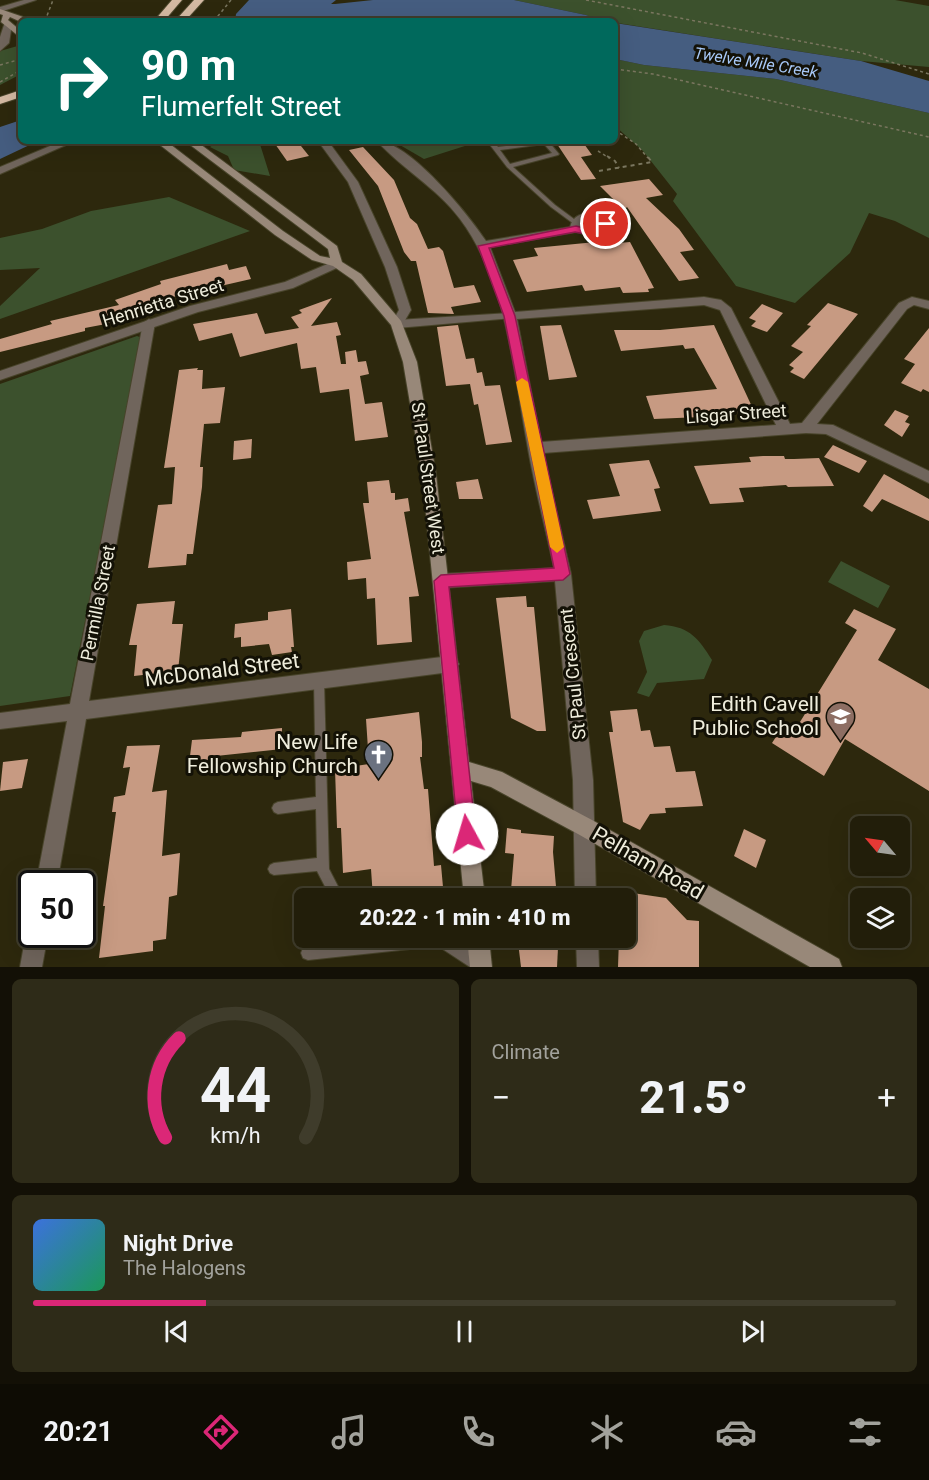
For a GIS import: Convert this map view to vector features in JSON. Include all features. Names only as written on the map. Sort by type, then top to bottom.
[{"type":"highway","points":[[162,18],[177,0]]},
{"type":"highway","points":[[183,18],[199,0]]},
{"type":"highway","points":[[0,101],[18,94]]},
{"type":"highway","points":[[0,111],[18,104]]},
{"type":"main road","points":[[4,15],[22,18]]},
{"type":"main road","points":[[4,15],[18,31]]},
{"type":"main road","name":"St Paul Street West","points":[[164,144],[279,233],[316,258],[337,264],[357,278],[397,324],[410,362],[422,424],[473,888]]},
{"type":"main road","name":"St Paul Street West","points":[[194,144],[333,248],[337,264]]},
{"type":"main road","name":"Pelham Road","points":[[460,769],[495,779],[585,827],[831,967]]},
{"type":"main road","points":[[479,948],[481,967]]},
{"type":"street","points":[[0,48],[5,43],[4,15],[32,0]]},
{"type":"street","points":[[0,171],[63,144]]},
{"type":"street","points":[[325,144],[353,182],[391,267],[405,310],[397,324]]},
{"type":"street","name":"St Paul Crescent","points":[[386,144],[428,178],[463,215],[483,246],[510,316],[535,448],[563,574],[584,780],[586,888]]},
{"type":"street","points":[[483,246],[576,226]]},
{"type":"street","name":"Henrietta Street","points":[[0,376],[150,323],[289,285],[337,264]]},
{"type":"street","points":[[397,324],[704,301],[717,303],[725,308],[786,430]]},
{"type":"street","points":[[806,428],[903,306],[912,301],[929,305]]},
{"type":"street","name":"Permilla Street","points":[[49,870],[150,323]]},
{"type":"street","name":"Lisgar Street","points":[[535,448],[806,428],[828,429],[929,477]]},
{"type":"street","points":[[441,581],[563,574]]},
{"type":"street","name":"McDonald Street","points":[[0,721],[450,664]]},
{"type":"street","points":[[31,967],[34,948]]},
{"type":"street","points":[[587,948],[588,967]]},
{"type":"lane","points":[[492,144],[508,166],[576,226]]},
{"type":"lane","points":[[496,149],[527,144]]},
{"type":"lane","points":[[508,166],[556,154],[548,144]]},
{"type":"lane","points":[[319,681],[323,870],[333,888]]},
{"type":"lane","points":[[278,808],[321,802]]},
{"type":"lane","points":[[274,870],[323,864]]},
{"type":"lane","points":[[308,953],[329,948]]},
{"type":"lane","points":[[455,948],[481,967]]},
{"type":"path","points":[[46,18],[53,0]]},
{"type":"path","points":[[216,18],[231,0]]},
{"type":"path","points":[[586,0],[862,53],[929,74]]},
{"type":"path","points":[[0,65],[18,60]]},
{"type":"path","points":[[618,69],[653,74],[929,137]]},
{"type":"path","points":[[0,82],[18,72]]},
{"type":"path","points":[[599,171],[652,162],[636,144],[618,132]]},
{"type":"path","points":[[598,151],[615,161],[619,168]]},
{"type":"green space","points":[[514,0],[895,0],[929,6],[929,67],[861,61],[618,23],[618,18],[593,18]]},
{"type":"green space","points":[[18,46],[18,76],[0,85],[0,51]]},
{"type":"green space","points":[[618,60],[644,65],[776,79],[929,113],[929,238],[895,221],[869,213],[850,253],[795,303],[736,286],[673,201],[677,194],[643,151],[618,129]]},
{"type":"green space","points":[[214,144],[260,144],[270,176],[234,170],[228,156],[210,147]]},
{"type":"green space","points":[[398,144],[468,144],[468,145],[424,159]]},
{"type":"green space","points":[[169,197],[250,231],[0,319],[0,306],[40,268],[0,270],[0,238],[42,229],[91,211]]},
{"type":"green space","points":[[137,336],[142,338],[70,696],[0,706],[0,384]]},
{"type":"green space","points":[[841,561],[890,586],[878,608],[828,582]]},
{"type":"green space","points":[[664,625],[681,628],[693,635],[712,660],[704,679],[657,683],[649,697],[637,693],[647,672],[639,641],[644,631]]},
{"type":"water","points":[[249,0],[336,0],[331,4],[335,4],[373,0],[514,0],[594,18],[235,18],[236,14]]},
{"type":"water","name":"Twelve Mile Creek","points":[[618,23],[861,61],[929,81],[929,113],[776,79],[644,65],[618,60]]},
{"type":"water","points":[[18,121],[18,144],[32,144],[0,159],[0,127]]},
{"type":"building","points":[[275,144],[299,144],[309,156],[287,161]]},
{"type":"building","points":[[557,144],[584,144],[592,155],[581,157],[596,179],[581,180]]},
{"type":"building","points":[[363,147],[394,180],[410,218],[417,224],[428,249],[439,247],[443,251],[454,288],[474,285],[481,302],[451,307],[454,314],[428,313],[416,261],[411,261],[404,252],[378,186],[349,150]]},
{"type":"building","points":[[649,179],[663,195],[646,198],[679,229],[694,250],[680,252],[699,278],[679,281],[627,207],[624,210],[600,186]]},
{"type":"building","points":[[606,241],[607,244],[630,242],[654,288],[648,289],[649,292],[623,293],[620,287],[585,291],[582,285],[527,292],[513,260],[538,256],[534,248]]},
{"type":"building","points":[[227,264],[229,270],[246,266],[251,279],[164,299],[106,324],[85,328],[85,331],[0,352],[0,339],[52,324],[50,321],[119,305],[115,300],[161,284],[160,281]]},
{"type":"building","points":[[332,298],[311,326],[337,322],[341,335],[336,336],[341,364],[346,364],[345,352],[356,350],[358,362],[366,361],[369,374],[360,376],[365,404],[382,402],[388,437],[355,441],[349,389],[320,393],[316,367],[301,369],[297,343],[240,357],[232,333],[199,341],[193,324],[257,313],[265,334],[299,328],[291,317],[302,313],[299,310]]},
{"type":"building","points":[[828,303],[858,314],[804,379],[790,372],[794,368],[789,365],[803,352],[791,346],[811,326],[807,325]]},
{"type":"building","points":[[762,304],[783,313],[767,332],[751,326],[756,321],[749,318]]},
{"type":"building","points":[[458,325],[466,359],[474,358],[477,373],[482,372],[485,386],[500,385],[512,442],[486,445],[478,404],[474,405],[470,384],[446,386],[437,327]]},
{"type":"building","points":[[561,325],[577,377],[549,380],[540,326]]},
{"type":"building","points":[[714,325],[754,411],[654,419],[646,396],[717,389],[694,348],[685,349],[683,345],[621,351],[614,330],[660,330]]},
{"type":"building","points":[[929,328],[929,392],[923,389],[921,392],[901,383],[915,364],[904,359]]},
{"type":"building","points":[[198,368],[197,370],[203,370],[202,389],[225,387],[220,423],[204,424],[200,467],[203,467],[202,487],[193,554],[187,554],[186,565],[148,568],[158,505],[172,504],[175,467],[164,468],[179,370]]},
{"type":"building","points":[[895,410],[909,416],[905,422],[910,424],[902,437],[884,425]]},
{"type":"building","points":[[252,439],[251,458],[233,460],[234,441]]},
{"type":"building","points":[[833,445],[867,461],[859,473],[824,457]]},
{"type":"building","points":[[784,456],[785,459],[819,458],[834,486],[788,487],[786,485],[739,488],[744,502],[710,504],[694,466],[751,462],[749,457]]},
{"type":"building","points":[[649,460],[660,488],[654,489],[661,511],[593,519],[587,500],[620,496],[609,464]]},
{"type":"building","points":[[884,474],[929,499],[929,521],[882,499],[872,512],[863,506]]},
{"type":"building","points":[[478,479],[483,499],[459,499],[456,482]]},
{"type":"building","points":[[389,480],[391,493],[395,493],[395,500],[408,498],[410,511],[404,512],[419,596],[409,597],[412,642],[377,645],[375,598],[367,599],[366,578],[348,580],[347,562],[371,559],[363,503],[369,503],[367,482]]},
{"type":"building","points":[[526,596],[527,607],[534,607],[546,731],[537,731],[511,718],[496,598]]},
{"type":"building","points":[[175,601],[172,624],[183,624],[178,671],[134,676],[137,645],[129,645],[137,604]]},
{"type":"building","points":[[291,609],[294,647],[291,647],[292,652],[272,655],[269,644],[241,647],[241,637],[234,638],[235,624],[268,620],[268,612]]},
{"type":"building","points":[[854,609],[896,629],[878,660],[929,689],[929,791],[845,739],[824,776],[772,743],[785,723],[795,730],[857,630],[845,623]]},
{"type":"building","points":[[637,709],[641,731],[650,730],[654,747],[670,746],[676,772],[695,771],[703,806],[665,808],[666,813],[650,814],[640,830],[623,822],[609,732],[613,732],[610,711]]},
{"type":"building","points":[[419,712],[422,742],[422,757],[420,757],[424,789],[428,789],[434,866],[441,865],[443,888],[372,888],[371,869],[343,873],[341,828],[337,828],[335,769],[369,764],[366,719]]},
{"type":"building","points":[[282,728],[282,749],[216,756],[215,762],[189,764],[192,740],[241,737],[242,732]]},
{"type":"building","points":[[160,745],[152,792],[167,790],[162,856],[180,853],[177,895],[169,897],[166,939],[153,941],[153,951],[99,958],[105,906],[103,906],[116,812],[112,812],[114,797],[125,795],[130,767],[123,768],[127,746]]},
{"type":"building","points":[[28,759],[22,788],[0,791],[3,762]]},
{"type":"building","points":[[507,828],[521,830],[521,833],[554,836],[556,888],[511,888],[514,854],[505,853]]},
{"type":"building","points":[[744,829],[766,840],[756,868],[734,856]]},
{"type":"building","points":[[636,894],[666,898],[687,920],[699,921],[699,967],[618,967],[619,948],[636,948]]},
{"type":"building","points":[[519,948],[558,948],[557,967],[521,967]]},
{"type":"slow traffic","points":[[522,382],[557,547]]},
{"type":"place","name":"Edith Cavell Public School","points":[[840,742]]},
{"type":"place","name":"New Life Fellowship Church","points":[[379,780]]},
{"type":"route","points":[[467,834],[441,581],[563,574],[535,448],[510,316],[483,246],[576,229],[588,233],[601,230],[606,224]]}]
